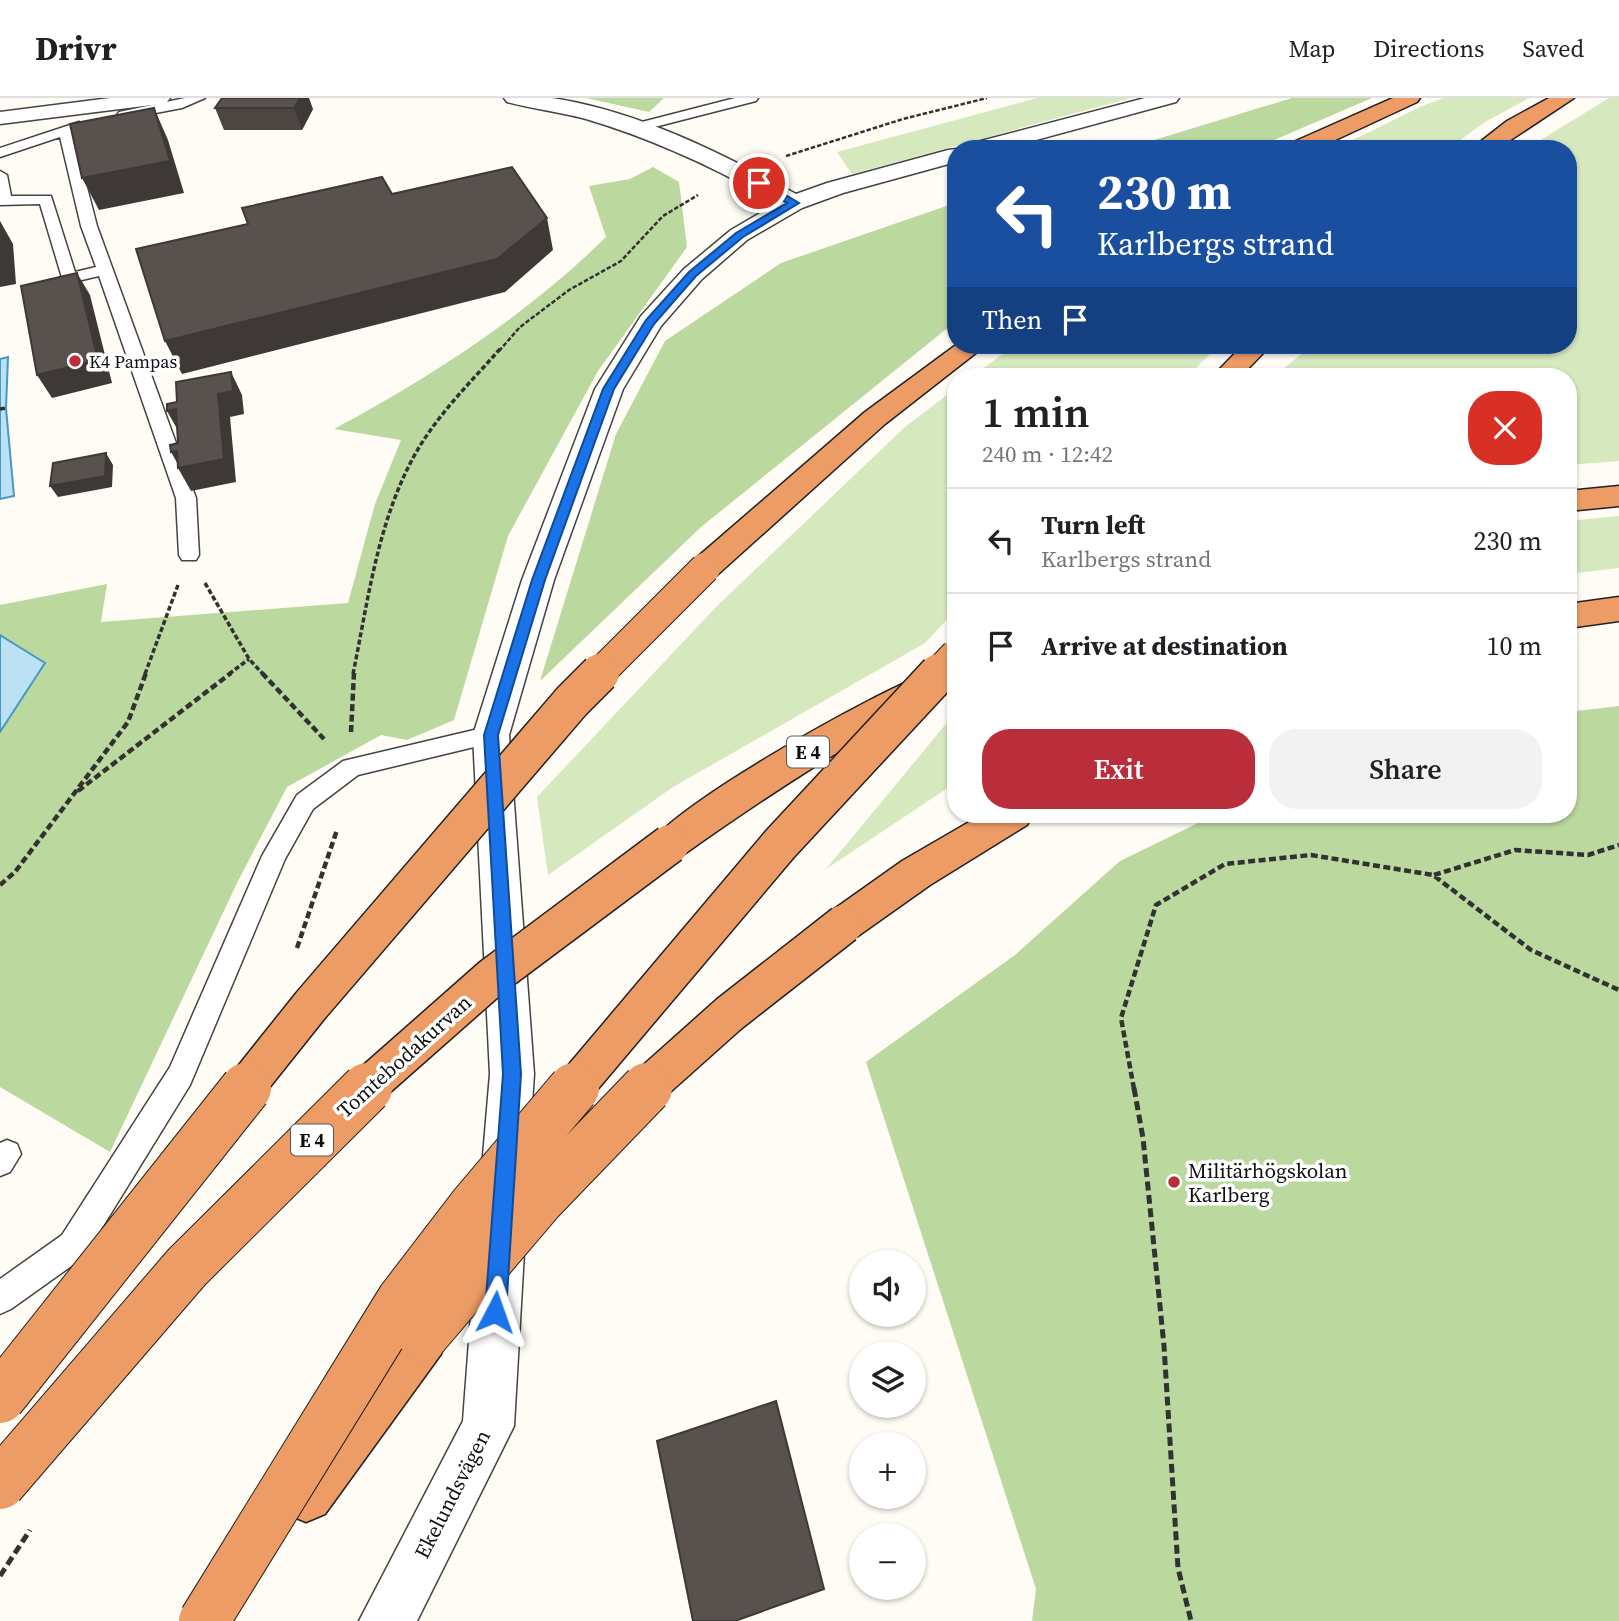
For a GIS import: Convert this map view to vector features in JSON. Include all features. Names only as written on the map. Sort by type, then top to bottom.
[{"type":"highway","points":[[1317,140],[1410,98]]},
{"type":"highway","points":[[1494,140],[1515,125],[1564,98]]},
{"type":"highway","points":[[0,1398],[311,1005],[572,701],[705,568],[875,418],[961,354]]},
{"type":"highway","points":[[1234,368],[1249,354]]},
{"type":"highway","points":[[1577,500],[1619,496]]},
{"type":"highway","points":[[1577,615],[1619,609]]},
{"type":"highway","points":[[204,1621],[402,1300],[466,1216],[780,844],[947,664]]},
{"type":"highway","name":"Tomtebodakurvan","points":[[0,1484],[187,1267],[343,1109],[492,977],[670,844],[769,775],[883,708],[947,678]]},
{"type":"highway","points":[[214,1621],[423,1336],[504,1236],[663,1072],[738,1006],[844,924],[916,873],[999,823]]},
{"type":"street","points":[[0,118],[160,98]]},
{"type":"street","points":[[514,98],[584,111],[639,127],[741,173],[794,203]]},
{"type":"street","points":[[1011,140],[1169,98]]},
{"type":"street","name":"Ekelundsvägen","points":[[387,1621],[488,1426],[512,1074],[491,735],[538,580],[609,389],[650,322],[693,274],[739,235],[794,203],[852,182],[947,157]]},
{"type":"lane","points":[[0,153],[93,122],[177,106],[198,98]]},
{"type":"lane","points":[[639,127],[751,98]]},
{"type":"lane","points":[[65,130],[89,226],[187,498],[189,555]]},
{"type":"lane","points":[[0,176],[2,201],[47,199],[69,278],[105,270]]},
{"type":"lane","points":[[0,1298],[73,1246],[180,1076],[274,856],[305,802],[351,767],[491,735]]},
{"type":"path","points":[[741,173],[890,123],[988,98]]},
{"type":"path","points":[[0,409],[6,408]]},
{"type":"path","points":[[189,555],[249,659],[351,767]]},
{"type":"path","points":[[0,885],[15,872],[128,722],[189,555]]},
{"type":"path","points":[[73,795],[249,659]]},
{"type":"path","points":[[1433,876],[1515,850],[1588,855],[1619,845]]},
{"type":"path","points":[[1191,1621],[1178,1568],[1164,1346],[1143,1138],[1121,1018],[1156,905],[1225,864],[1311,855],[1433,876],[1531,950],[1619,990]]},
{"type":"green space","points":[[586,98],[664,98],[649,112]]},
{"type":"green space","points":[[1037,98],[1131,98],[977,140],[947,140],[947,148],[852,174],[837,152]]},
{"type":"green space","points":[[1292,98],[1372,98],[1274,140],[1154,140]]},
{"type":"green space","points":[[1443,98],[1529,98],[1485,122],[1460,140],[1353,140]]},
{"type":"green space","points":[[1609,98],[1619,98],[1619,461],[1577,464],[1577,368],[1285,368],[1301,354],[1577,354],[1577,140],[1541,140]]},
{"type":"green space","points":[[653,167],[679,182],[687,247],[598,371],[508,536],[454,720],[407,740],[381,735],[287,787],[238,881],[110,1152],[0,1087],[0,732],[45,663],[0,635],[0,605],[107,584],[101,622],[348,603],[375,504],[401,440],[334,429],[442,366],[544,293],[606,237],[589,186],[630,179]]},
{"type":"green space","points":[[947,206],[947,328],[701,527],[540,681],[616,434],[665,341],[781,263]]},
{"type":"green space","points":[[1003,354],[1210,354],[1196,368],[984,368]]},
{"type":"green space","points":[[947,395],[947,620],[925,643],[673,787],[548,875],[537,797],[716,607],[905,427]]},
{"type":"green space","points":[[1619,516],[1619,568],[1577,573],[1577,520]]},
{"type":"green space","name":"Militärhögskolan Karlberg","points":[[1619,706],[1619,1621],[1032,1621],[1036,1589],[866,1062],[1015,955],[1120,861],[1198,823],[1577,823],[1577,711]]},
{"type":"green space","points":[[947,723],[947,788],[826,869]]},
{"type":"water","points":[[8,357],[6,408],[14,496],[0,499],[0,359]]},
{"type":"water","points":[[0,635],[45,663],[0,732]]},
{"type":"building","points":[[222,98],[300,98],[294,108],[215,108]]},
{"type":"building","points":[[154,108],[170,161],[82,178],[70,124]]},
{"type":"building","points":[[512,167],[547,218],[497,259],[165,341],[136,249],[248,224],[242,208],[382,177],[392,194]]},
{"type":"building","points":[[0,222],[2,262],[0,262]]},
{"type":"building","points":[[77,273],[98,360],[37,375],[21,286]]},
{"type":"building","points":[[231,372],[233,391],[218,394],[224,459],[178,468],[177,451],[171,452],[170,445],[178,443],[176,409],[167,411],[167,404],[177,402],[176,382]]},
{"type":"building","points":[[106,453],[105,476],[50,486],[53,463]]},
{"type":"building","points":[[776,1401],[824,1589],[735,1621],[693,1621],[657,1441]]},
{"type":"place","name":"K4 Pampas","points":[[75,361]]},
{"type":"place","name":"Militärhögskolan Karlberg","points":[[1174,1182]]},
{"type":"route","points":[[495,1312],[512,1074],[491,735],[538,580],[609,389],[650,322],[693,274],[739,235],[794,203],[759,183]]}]
